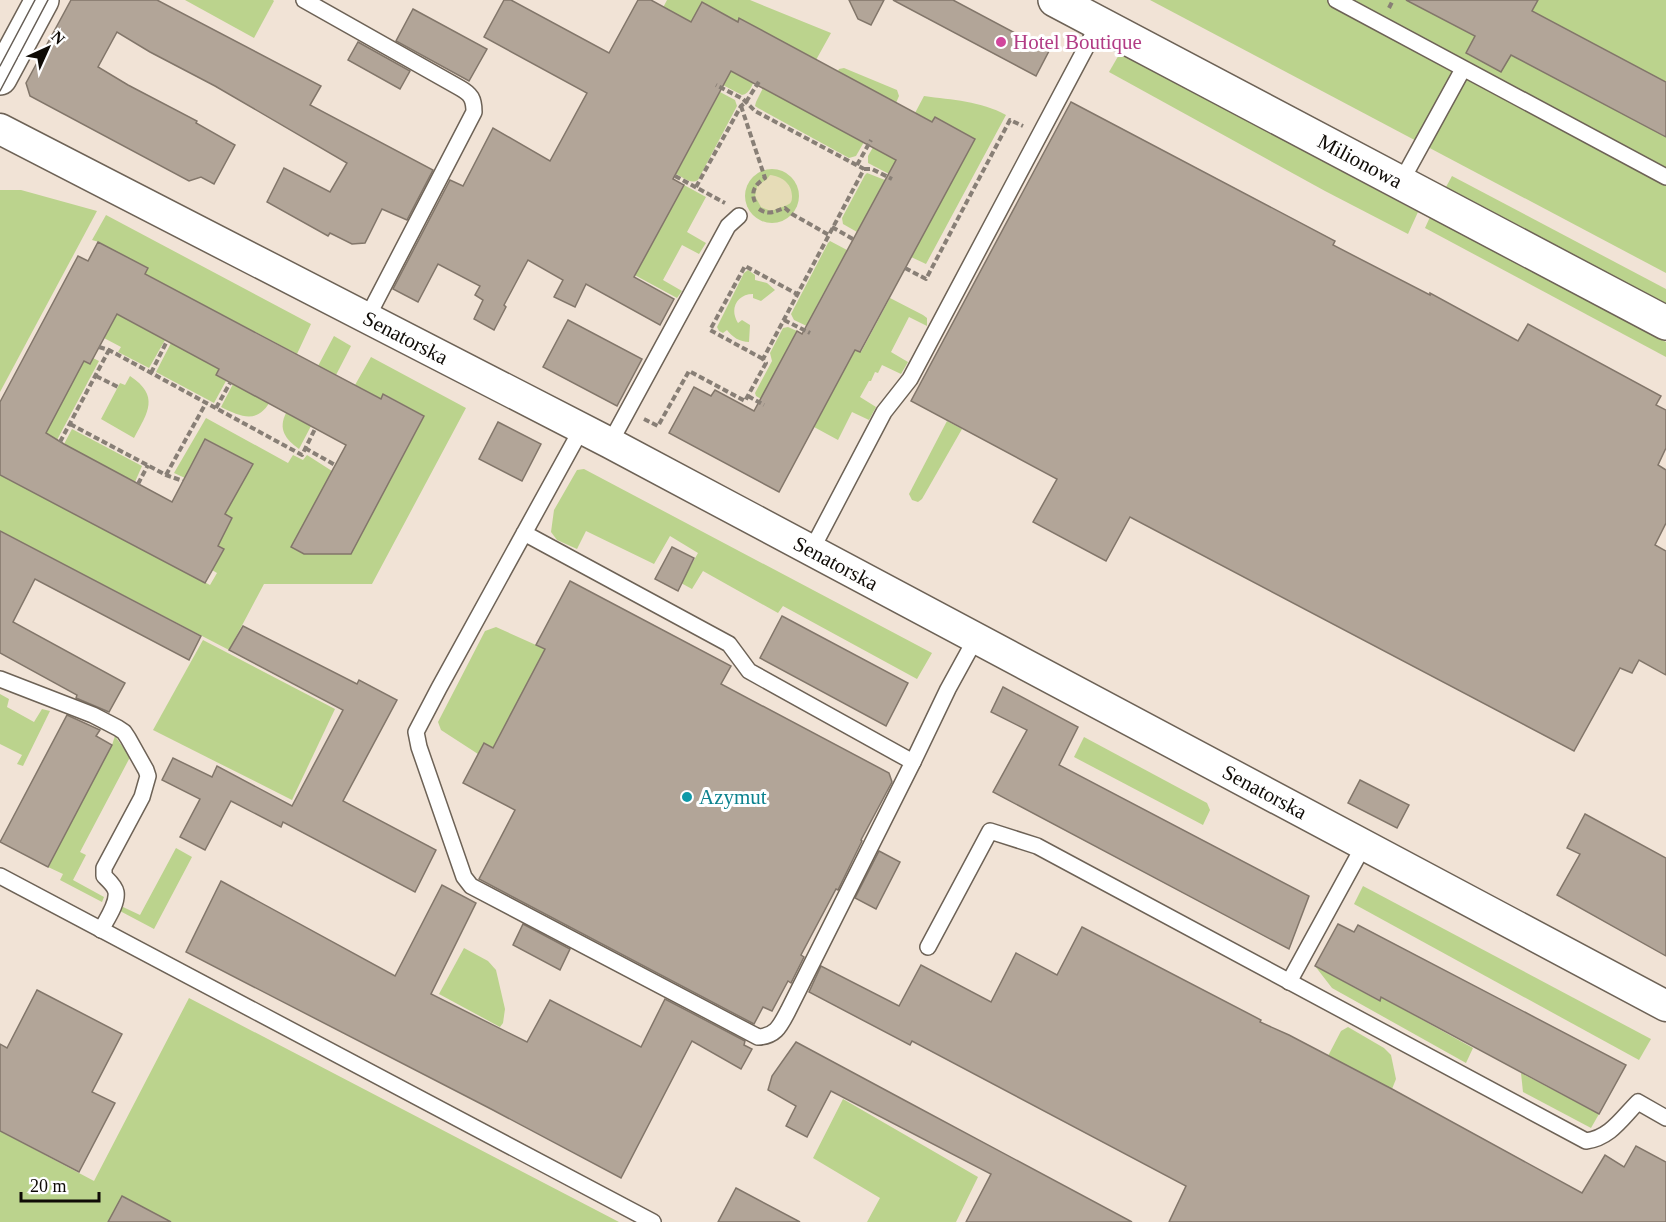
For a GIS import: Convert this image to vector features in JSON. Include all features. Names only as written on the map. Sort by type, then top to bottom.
[{"type":"street","points":[[0,78],[42,0]]},
{"type":"street","name":"Milionowa","points":[[1066,2],[1099,23],[1666,323]]},
{"type":"street","name":"Senatorska","points":[[0,129],[582,428],[1666,1006]]},
{"type":"lane","points":[[304,0],[469,93],[474,101],[474,112],[367,318]]},
{"type":"lane","points":[[1336,0],[1666,177]]},
{"type":"lane","points":[[812,550],[884,412],[910,379],[1099,23]]},
{"type":"lane","points":[[1401,182],[1463,69]]},
{"type":"lane","points":[[610,443],[728,226],[743,210]]},
{"type":"lane","points":[[582,428],[416,732],[418,747],[460,866],[471,886],[758,1037],[768,1036],[778,1029],[788,1011],[948,689],[976,638]]},
{"type":"lane","points":[[524,533],[729,644],[749,671],[913,762]]},
{"type":"lane","points":[[0,679],[93,715],[118,728],[124,732],[146,770],[148,776],[142,797],[104,868],[104,876],[115,889],[116,894],[101,930]]},
{"type":"lane","points":[[928,947],[990,831],[1037,846],[1586,1141],[1606,1136],[1638,1102],[1666,1118]]},
{"type":"lane","points":[[1290,982],[1364,845]]},
{"type":"lane","points":[[0,876],[653,1222]]},
{"type":"path","points":[[696,187],[741,106],[760,80]]},
{"type":"path","points":[[716,85],[746,102],[755,111],[864,169],[872,169],[892,178]]},
{"type":"path","points":[[741,106],[765,178],[755,186],[753,191],[754,201],[760,210],[772,213],[785,208],[829,235]]},
{"type":"path","points":[[905,268],[926,279],[1010,120],[1039,135]]},
{"type":"path","points":[[857,165],[871,140]]},
{"type":"path","points":[[628,410],[658,426],[689,371],[745,401],[765,363],[763,359],[864,169]]},
{"type":"path","points":[[675,176],[726,204]]},
{"type":"path","points":[[743,210],[754,201]]},
{"type":"path","points":[[832,227],[853,239]]},
{"type":"path","points":[[763,359],[710,330],[745,266],[797,294]]},
{"type":"path","points":[[784,320],[810,333]]},
{"type":"path","points":[[151,373],[168,341]]},
{"type":"path","points":[[99,347],[109,350],[302,455],[315,429]]},
{"type":"path","points":[[60,442],[109,350]]},
{"type":"path","points":[[96,376],[118,387]]},
{"type":"path","points":[[216,408],[230,382]]},
{"type":"path","points":[[748,396],[764,405]]},
{"type":"path","points":[[166,475],[206,403]]},
{"type":"path","points":[[70,424],[166,475],[183,481]]},
{"type":"path","points":[[305,448],[335,465]]},
{"type":"path","points":[[138,484],[148,465]]},
{"type":"green space","points":[[185,0],[273,0],[274,1],[254,38]]},
{"type":"green space","points":[[667,0],[750,0],[831,33],[816,60],[739,19],[738,22],[702,3],[588,214],[650,248],[684,185],[706,197],[687,232],[706,243],[699,254],[682,245],[663,280],[682,291],[677,298],[548,228]]},
{"type":"green space","points":[[1150,0],[1666,0],[1666,273]]},
{"type":"green space","points":[[1120,53],[1418,212],[1408,234],[1109,72]]},
{"type":"green space","points":[[728,63],[756,78],[745,94],[742,95],[717,82]]},
{"type":"green space","points":[[844,68],[897,90],[899,96],[896,103],[838,71]]},
{"type":"green space","points":[[763,88],[864,142],[856,156],[849,158],[755,106]]},
{"type":"green space","points":[[720,92],[735,100],[737,106],[698,180],[690,181],[676,174]]},
{"type":"green space","points":[[924,96],[976,104],[1006,115],[926,264],[911,257],[975,139],[935,117],[932,122],[915,113]]},
{"type":"green space","points":[[876,142],[904,157],[893,176],[868,163],[868,156]]},
{"type":"green space","points":[[772,169],[782,171],[791,177],[797,186],[799,196],[797,206],[791,215],[782,221],[772,223],[762,221],[753,215],[747,206],[745,196],[747,186],[753,177],[762,171]]},
{"type":"green space","points":[[867,173],[885,180],[857,232],[843,224],[842,218]]},
{"type":"green space","points":[[1452,176],[1666,289],[1666,304],[1446,187]]},
{"type":"green space","points":[[0,190],[21,190],[97,211],[0,392]]},
{"type":"green space","points":[[106,215],[311,324],[297,354],[145,274],[99,242],[92,240]]},
{"type":"green space","points":[[1430,217],[1666,342],[1666,357],[1425,228]]},
{"type":"green space","points":[[830,241],[847,250],[816,307],[813,329],[794,320],[791,314]]},
{"type":"green space","points":[[748,270],[755,275],[755,280],[767,283],[775,290],[761,301],[753,298],[753,294],[739,299],[736,303],[734,313],[738,323],[742,320],[750,325],[749,342],[736,339],[727,330],[723,333],[717,327],[744,273]]},
{"type":"green space","points":[[890,298],[927,318],[927,326],[909,317],[891,352],[908,362],[901,374],[882,365],[878,373],[875,372],[860,397],[876,407],[869,420],[852,412],[838,440],[814,427],[855,350],[861,352]]},
{"type":"green space","points":[[117,314],[165,340],[149,368],[118,352],[121,347],[104,338]]},
{"type":"green space","points":[[788,327],[797,331],[770,381],[766,402],[755,393],[772,361],[770,353],[783,328]]},
{"type":"green space","points":[[334,336],[351,346],[336,375],[318,366]]},
{"type":"green space","points":[[171,343],[219,369],[216,375],[226,381],[214,403],[156,372]]},
{"type":"green space","points":[[371,357],[466,408],[372,584],[264,584],[229,650],[0,531],[0,475],[210,585],[217,573],[212,570],[224,549],[218,546],[232,518],[225,514],[252,464],[206,439],[185,478],[174,473],[206,418],[288,463],[293,455],[303,460],[307,455],[332,471],[291,547],[304,554],[351,554],[424,416],[384,394],[381,399],[355,385]]},
{"type":"green space","points":[[93,358],[99,361],[57,440],[45,434],[84,361],[90,364]]},
{"type":"green space","points":[[130,376],[145,390],[149,405],[134,438],[101,419],[120,383],[125,385]]},
{"type":"green space","points":[[233,384],[258,397],[272,398],[262,412],[256,415],[236,414],[221,407]]},
{"type":"green space","points":[[286,413],[311,426],[299,449],[284,433],[283,424]]},
{"type":"green space","points":[[947,421],[962,429],[922,499],[918,502],[912,500],[909,494]]},
{"type":"green space","points":[[72,429],[142,466],[135,482],[64,444]]},
{"type":"green space","points":[[584,469],[932,653],[917,679],[783,606],[778,613],[703,571],[692,589],[681,583],[698,553],[670,536],[654,564],[586,531],[577,549],[557,540],[551,532],[554,510],[577,470]]},
{"type":"green space","points":[[496,627],[545,649],[493,748],[484,743],[478,754],[441,730],[438,722],[485,631]]},
{"type":"green space","points":[[203,640],[335,709],[292,800],[153,730]]},
{"type":"green space","points":[[0,694],[9,699],[7,707],[34,722],[42,709],[50,711],[23,766],[17,764],[22,755],[0,744]]},
{"type":"green space","points":[[115,736],[130,757],[80,852],[86,855],[73,880],[104,897],[102,902],[60,880],[63,874],[48,867]]},
{"type":"green space","points":[[1084,737],[1207,803],[1210,810],[1203,825],[1074,757]]},
{"type":"green space","points":[[176,848],[192,857],[154,929],[120,911],[123,907],[140,915]]},
{"type":"green space","points":[[1363,886],[1651,1039],[1639,1060],[1354,904]]},
{"type":"green space","points":[[464,948],[488,961],[496,970],[505,1009],[503,1023],[500,1027],[439,994]]},
{"type":"green space","points":[[1315,966],[1379,1001],[1381,997],[1473,1048],[1466,1063],[1332,988]]},
{"type":"green space","points":[[189,998],[619,1222],[0,1222],[0,1131],[94,1181]]},
{"type":"green space","points":[[1348,1027],[1384,1048],[1391,1055],[1396,1079],[1392,1089],[1328,1056],[1341,1031]]},
{"type":"green space","points":[[1521,1073],[1599,1114],[1591,1128],[1523,1092]]},
{"type":"green space","points":[[843,1099],[978,1177],[956,1222],[867,1222],[880,1198],[813,1158]]},
{"type":"sand","points":[[770,175],[785,181],[792,191],[790,203],[771,211],[761,207],[755,196],[757,186]]},
{"type":"building","points":[[71,0],[157,0],[321,86],[310,105],[433,170],[407,220],[382,209],[365,243],[352,244],[330,233],[328,236],[267,202],[284,168],[330,192],[347,163],[117,32],[98,67],[197,121],[196,123],[235,145],[214,184],[201,177],[189,181],[30,96],[26,83]]},
{"type":"building","points":[[504,0],[511,0],[609,53],[638,0],[651,0],[691,22],[702,2],[738,22],[739,18],[932,122],[935,117],[975,139],[860,352],[855,350],[779,492],[669,433],[694,387],[711,396],[715,390],[754,411],[797,331],[802,334],[896,160],[731,71],[673,179],[684,185],[634,277],[674,299],[660,325],[586,284],[575,307],[554,297],[563,280],[528,260],[504,305],[506,307],[494,330],[474,319],[483,300],[475,295],[480,286],[438,264],[418,302],[393,289],[450,180],[463,186],[493,128],[550,161],[587,93],[484,37]]},
{"type":"building","points":[[849,0],[884,0],[871,25],[858,19]]},
{"type":"building","name":"Hotel Boutique","points":[[893,0],[953,0],[1049,51],[1036,76]]},
{"type":"building","points":[[1406,0],[1538,0],[1532,11],[1666,82],[1666,137],[1511,55],[1501,72],[1466,53],[1475,36]]},
{"type":"building","points":[[413,9],[487,49],[469,81],[396,41]]},
{"type":"building","points":[[358,42],[410,71],[400,89],[348,60]]},
{"type":"building","points":[[1071,102],[1335,241],[1333,245],[1430,295],[1430,293],[1518,341],[1528,324],[1661,396],[1656,405],[1666,410],[1666,448],[1658,465],[1666,470],[1666,523],[1655,545],[1666,551],[1666,675],[1639,660],[1632,673],[1620,668],[1574,751],[1130,517],[1106,561],[1033,522],[1057,479],[911,401]]},
{"type":"building","points":[[98,242],[148,268],[145,274],[381,399],[383,394],[424,416],[351,554],[304,554],[291,547],[346,445],[216,375],[219,369],[117,314],[90,364],[84,361],[46,433],[172,502],[205,439],[253,464],[225,514],[232,518],[218,546],[224,549],[205,583],[0,475],[0,402],[78,256],[88,261]]},
{"type":"building","points":[[568,320],[642,359],[617,406],[543,367]]},
{"type":"building","points":[[498,422],[541,444],[522,481],[479,459]]},
{"type":"building","points":[[0,531],[201,636],[189,660],[35,579],[13,622],[125,683],[109,712],[76,698],[77,695],[0,653]]},
{"type":"building","points":[[672,547],[694,558],[678,591],[655,579]]},
{"type":"building","name":"Azymut","points":[[570,581],[731,666],[721,684],[889,773],[892,782],[838,890],[836,889],[801,955],[804,957],[791,983],[788,981],[772,1011],[763,1007],[754,1024],[479,879],[515,810],[463,783],[484,743],[493,748],[545,649],[536,645]]},
{"type":"building","points":[[782,616],[908,683],[886,726],[760,658]]},
{"type":"building","points":[[243,626],[357,684],[359,680],[397,700],[343,801],[436,850],[415,892],[283,822],[281,827],[231,801],[205,850],[180,837],[200,799],[162,780],[173,758],[212,777],[217,766],[292,806],[343,710],[229,650]]},
{"type":"building","points":[[1003,687],[1078,727],[1059,765],[1309,896],[1289,949],[993,792],[1027,730],[991,712]]},
{"type":"building","points":[[67,715],[100,730],[96,736],[112,745],[48,867],[0,842]]},
{"type":"building","points":[[1360,780],[1409,805],[1397,828],[1348,803]]},
{"type":"building","points":[[1585,814],[1666,858],[1666,956],[1557,895],[1580,854],[1567,848]]},
{"type":"building","points":[[879,851],[900,862],[876,909],[855,898]]},
{"type":"building","points":[[221,881],[395,976],[442,885],[476,903],[431,994],[527,1042],[550,1000],[641,1047],[665,999],[745,1041],[744,1045],[752,1049],[741,1069],[692,1041],[621,1178],[186,952]]},
{"type":"building","points":[[523,924],[570,949],[560,970],[513,945]]},
{"type":"building","points":[[1338,924],[1354,932],[1358,925],[1626,1065],[1599,1114],[1381,997],[1380,1001],[1315,966]]},
{"type":"building","points":[[1082,927],[1392,1089],[1582,1193],[1605,1155],[1624,1167],[1636,1146],[1666,1162],[1666,1222],[1169,1222],[1186,1186],[912,1041],[910,1045],[809,992],[821,966],[899,1006],[921,965],[991,1002],[1016,953],[1057,975]]},
{"type":"building","points":[[37,990],[122,1034],[92,1092],[115,1103],[79,1172],[0,1131],[0,1044],[7,1048]]},
{"type":"building","points":[[796,1042],[1132,1222],[966,1222],[991,1174],[831,1091],[807,1137],[786,1126],[796,1106],[768,1090],[772,1076]]},
{"type":"building","points":[[736,1188],[800,1222],[718,1222]]},
{"type":"building","points":[[122,1196],[171,1222],[108,1222]]},
{"type":"tram line","points":[[0,66],[35,0]]},
{"type":"tram line","points":[[0,91],[48,0]]},
{"type":"place","name":"Hotel Boutique","points":[[1001,42]]},
{"type":"place","name":"Azymut","points":[[687,797]]}]
